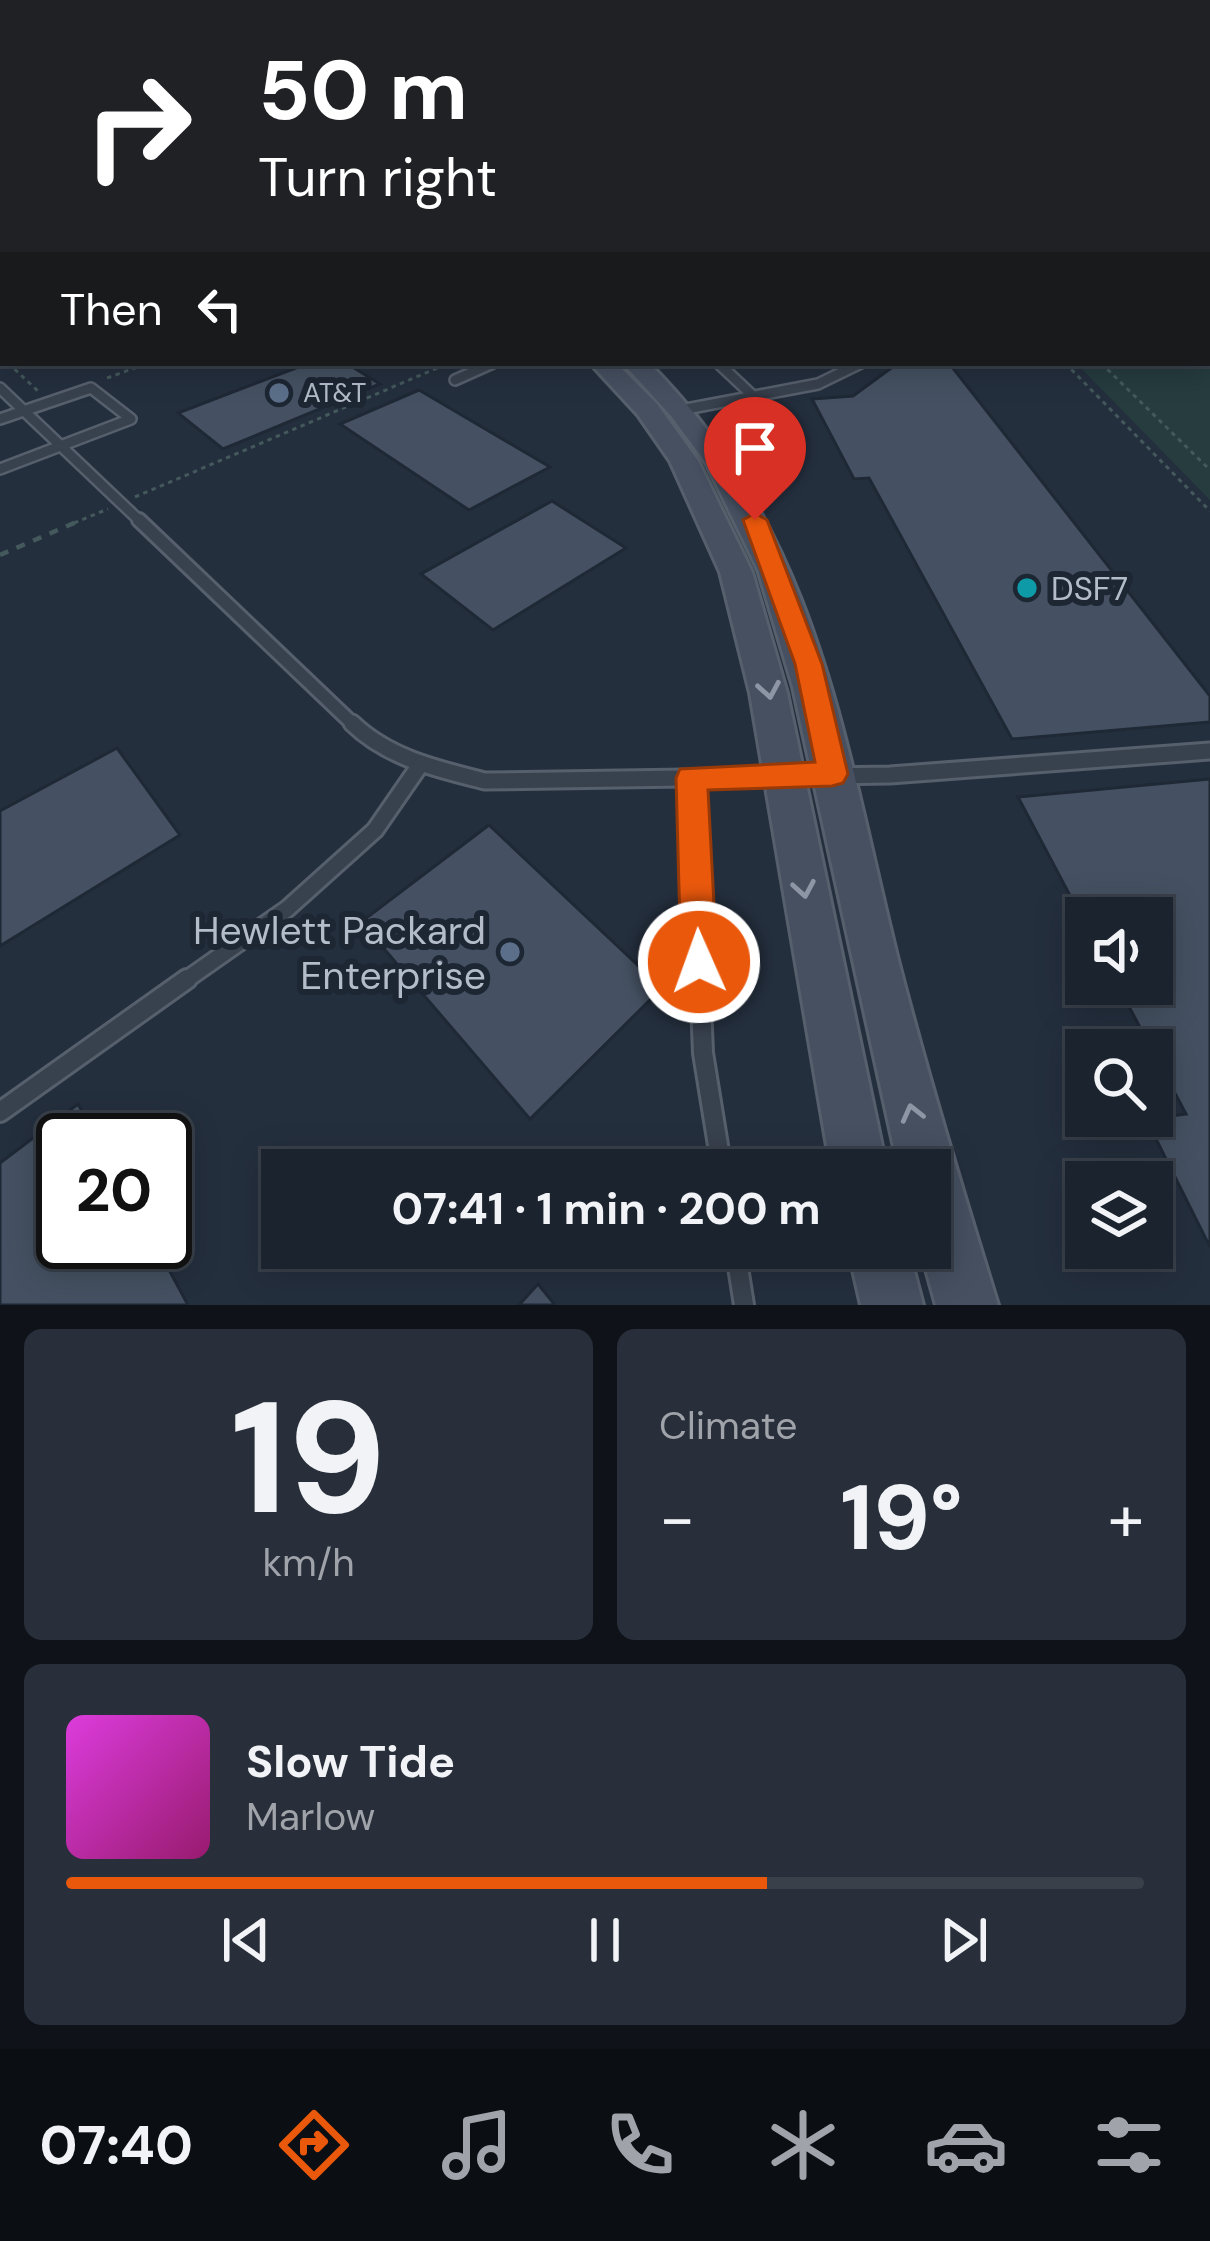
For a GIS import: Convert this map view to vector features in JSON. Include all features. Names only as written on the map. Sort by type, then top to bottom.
[{"type":"main road","points":[[605,366],[659,424],[720,524],[808,774],[921,1149]]},
{"type":"main road","points":[[638,366],[681,410],[735,483],[776,565],[808,664],[808,774],[857,1149]]},
{"type":"main road","points":[[951,1251],[967,1305]]},
{"type":"main road","points":[[883,1269],[892,1305]]},
{"type":"lane","points":[[455,380],[486,366]]},
{"type":"lane","points":[[721,366],[751,394]]},
{"type":"lane","points":[[681,410],[818,384],[855,366]]},
{"type":"lane","points":[[0,388],[364,735],[420,765],[485,781],[890,775],[1210,751]]},
{"type":"lane","points":[[0,419],[91,388],[131,419],[0,469]]},
{"type":"lane","points":[[0,1112],[287,909],[376,830],[420,765]]},
{"type":"lane","points":[[692,778],[703,1053],[719,1149]]},
{"type":"lane","points":[[738,1269],[744,1305]]},
{"type":"path","points":[[10,366],[46,399]]},
{"type":"path","points":[[0,555],[442,366]]},
{"type":"path","points":[[1067,366],[1210,511]]},
{"type":"path","points":[[1104,366],[1210,470]]},
{"type":"green space","points":[[610,366],[623,366],[657,401],[720,488],[746,536],[785,639],[805,743],[764,586],[727,523]]},
{"type":"green space","points":[[1079,366],[1210,366],[1210,500]]},
{"type":"building","points":[[301,366],[351,366],[380,384],[223,449],[178,413]]},
{"type":"building","name":"DSF7","points":[[894,366],[951,366],[1210,696],[1210,722],[1012,739],[869,478],[854,479],[812,399],[853,396]]},
{"type":"building","points":[[419,390],[550,467],[469,510],[340,424]]},
{"type":"building","points":[[552,501],[626,548],[493,630],[421,574]]},
{"type":"building","points":[[117,748],[180,835],[0,946],[0,811]]},
{"type":"building","points":[[1210,779],[1210,1247],[1173,1173],[1173,1161],[1167,1161],[1155,1137],[1173,1137],[1173,1116],[1186,1114],[1173,1090],[1173,1029],[1141,1029],[1128,1005],[1173,1005],[1173,897],[1071,897],[1018,797]]},
{"type":"building","points":[[489,825],[662,988],[530,1119],[361,922]]},
{"type":"building","points":[[36,1136],[36,1269],[169,1269],[188,1305],[0,1305],[0,1163]]},
{"type":"building","points":[[538,1284],[555,1305],[519,1305]]},
{"type":"place","name":"AT&T","points":[[279,393]]},
{"type":"place","name":"DSF7","points":[[1027,588]]},
{"type":"place","name":"Hewlett Packard Enterprise","points":[[510,952]]},
{"type":"route","points":[[699,962],[692,778],[832,774],[792,611],[755,520]]}]
